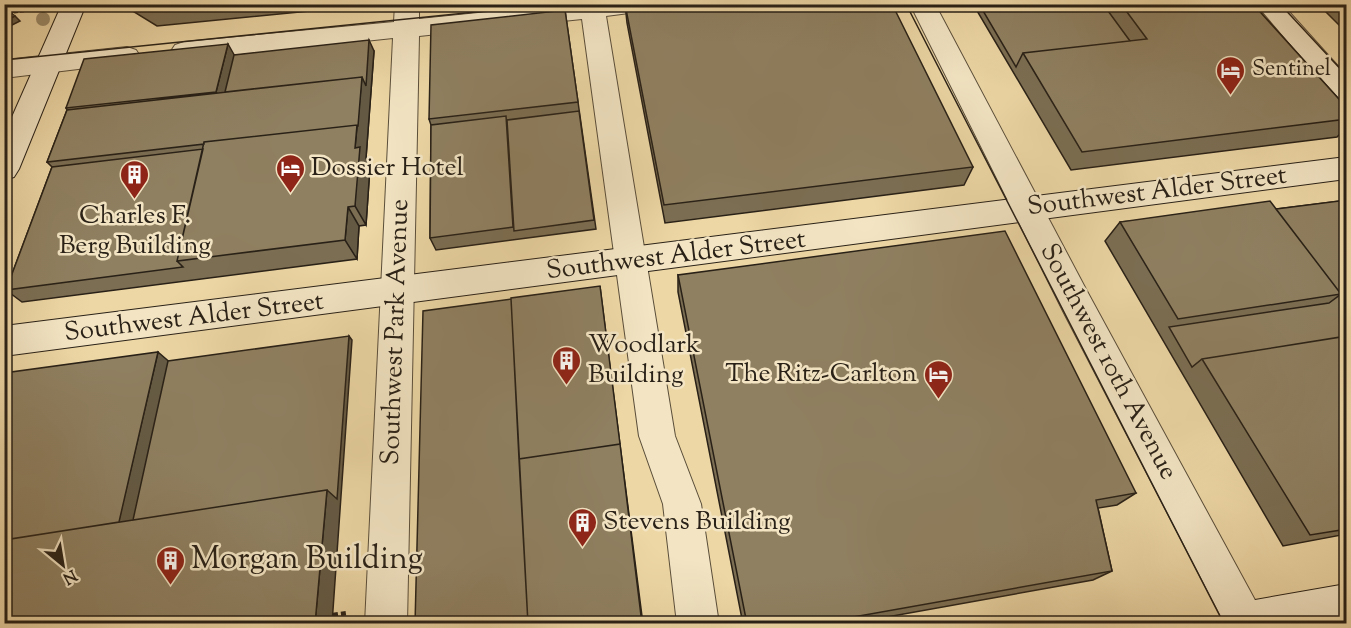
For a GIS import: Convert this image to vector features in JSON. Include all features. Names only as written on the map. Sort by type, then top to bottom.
[{"type":"street","points":[[4,169],[74,4]]},
{"type":"street","points":[[4,69],[157,54],[406,17],[651,4]]},
{"type":"street","name":"Southwest 10th Avenue","points":[[922,4],[1244,623]]},
{"type":"street","points":[[1268,4],[1347,91]]},
{"type":"street","points":[[593,8],[657,436],[682,504],[698,624]]},
{"type":"street","name":"Southwest Park Avenue","points":[[386,624],[406,17]]},
{"type":"street","name":"Southwest Alder Street","points":[[4,341],[1347,168]]},
{"type":"street","points":[[1244,623],[1347,604]]},
{"type":"path","points":[[14,12],[40,9]]},
{"type":"building","points":[[4,4],[13,4],[5,8],[15,16],[4,21]]},
{"type":"building","points":[[140,4],[168,4],[144,7]]},
{"type":"building","points":[[625,4],[892,4],[973,167],[664,205]]},
{"type":"building","points":[[979,4],[1103,4],[1130,41],[1023,53],[1016,67]]},
{"type":"building","points":[[1121,4],[1253,4],[1347,108],[1347,119],[1082,152],[1023,53],[1147,39]]},
{"type":"building","points":[[565,10],[578,102],[429,119],[431,25]]},
{"type":"building","points":[[369,40],[366,86],[362,77],[225,92],[234,55]]},
{"type":"building","points":[[228,44],[216,92],[66,108],[84,59]]},
{"type":"building","points":[[362,77],[358,126],[204,142],[204,144],[47,162],[67,110]]},
{"type":"building","points":[[579,111],[594,220],[514,231],[507,120]]},
{"type":"building","points":[[506,116],[513,227],[430,238],[431,125]]},
{"type":"building","name":"Dossier Hotel","points":[[357,125],[355,148],[360,147],[355,206],[348,207],[345,240],[177,261],[204,142]]},
{"type":"building","points":[[203,149],[177,261],[183,267],[6,290],[52,167]]},
{"type":"building","points":[[1347,200],[1347,336],[1202,359],[1192,367],[1169,327],[1329,303],[1341,294],[1276,209]]},
{"type":"building","points":[[1270,201],[1341,294],[1178,319],[1120,222]]},
{"type":"building","points":[[1005,231],[1136,493],[1096,500],[1112,571],[814,624],[747,624],[678,275]]},
{"type":"building","name":"Woodlark Building","points":[[600,286],[620,444],[519,459],[511,298]]},
{"type":"building","points":[[511,299],[528,624],[415,624],[423,311]]},
{"type":"building","points":[[349,336],[337,499],[327,490],[133,520],[168,361]]},
{"type":"building","points":[[1347,336],[1347,529],[1310,535],[1202,359]]},
{"type":"building","points":[[158,352],[119,522],[4,540],[4,373]]},
{"type":"building","name":"Stevens Building","points":[[620,444],[642,624],[528,624],[519,459]]},
{"type":"building","name":"Morgan Building","points":[[327,490],[315,624],[4,624],[4,540]]},
{"type":"tram line","points":[[4,60],[553,4]]},
{"type":"tram line","points":[[906,4],[1224,624]]},
{"type":"tram line","points":[[1280,4],[1346,75]]},
{"type":"place","name":"Sentinel","points":[[1231,96]]},
{"type":"place","name":"Dossier Hotel","points":[[290,194]]},
{"type":"place","name":"Charles F. Berg Building","points":[[135,200]]},
{"type":"place","name":"Woodlark Building","points":[[567,386]]},
{"type":"place","name":"The Ritz-Carlton","points":[[938,400]]},
{"type":"place","name":"Stevens Building","points":[[582,548]]},
{"type":"place","name":"Morgan Building","points":[[170,586]]}]
